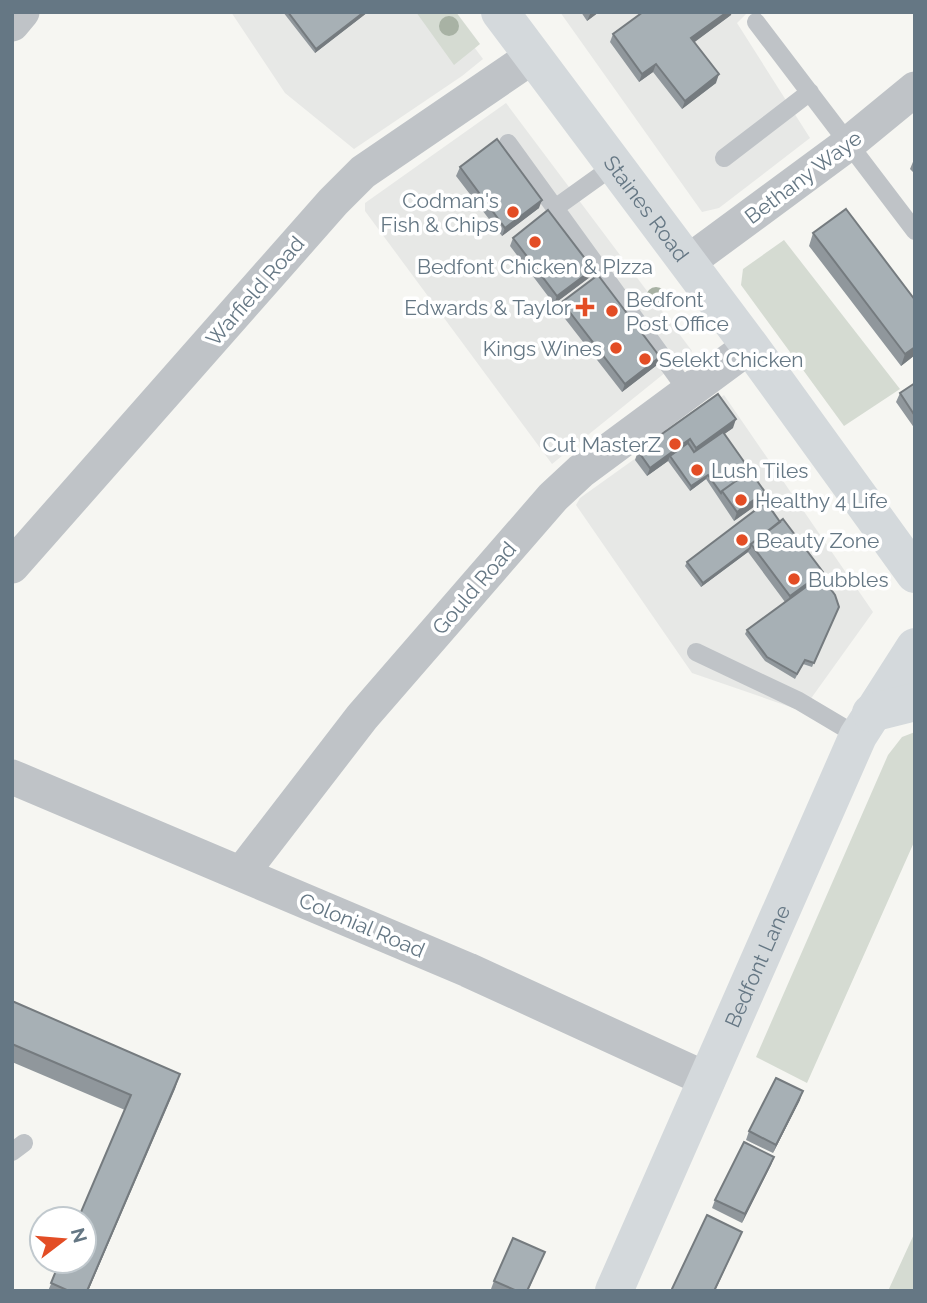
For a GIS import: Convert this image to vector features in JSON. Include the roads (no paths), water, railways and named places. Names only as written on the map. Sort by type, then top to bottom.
[{"type":"main road","name":"Staines Road","points":[[499,12],[688,262],[915,574]]},
{"type":"main road","name":"Bedfont Lane","points":[[614,1291],[864,724],[915,647]]},
{"type":"main road","points":[[864,724],[915,702]]},
{"type":"street","points":[[12,24],[22,12]]},
{"type":"street","name":"Warfield Road","points":[[12,566],[355,180],[533,56]]},
{"type":"street","name":"Bethany Waye","points":[[688,262],[848,144],[915,89]]},
{"type":"street","name":"Gould Road","points":[[241,874],[362,718],[553,498],[581,471],[750,346]]},
{"type":"street","name":"Colonial Road","points":[[12,777],[468,970],[708,1080]]},
{"type":"lane","points":[[756,22],[915,231]]},
{"type":"lane","points":[[724,158],[810,92]]},
{"type":"lane","points":[[508,144],[688,392]]},
{"type":"lane","points":[[555,208],[615,165]]},
{"type":"lane","points":[[696,652],[799,701],[864,724]]},
{"type":"place","name":"Codman's Fish & Chips","points":[[513,212]]},
{"type":"place","name":"Bedfont Chicken & PIzza","points":[[535,242]]},
{"type":"place","name":"Edwards & Taylor","points":[[585,307]]},
{"type":"place","name":"Bedfont Post Office","points":[[612,311]]},
{"type":"place","name":"Kings Wines","points":[[616,348]]},
{"type":"place","name":"Selekt Chicken","points":[[645,359]]},
{"type":"place","name":"Cut MasterZ","points":[[675,444]]},
{"type":"place","name":"Lush Tiles","points":[[697,470]]},
{"type":"place","name":"Healthy 4 Life","points":[[741,500]]},
{"type":"place","name":"Beauty Zone","points":[[742,540]]},
{"type":"place","name":"Bubbles","points":[[794,579]]}]
